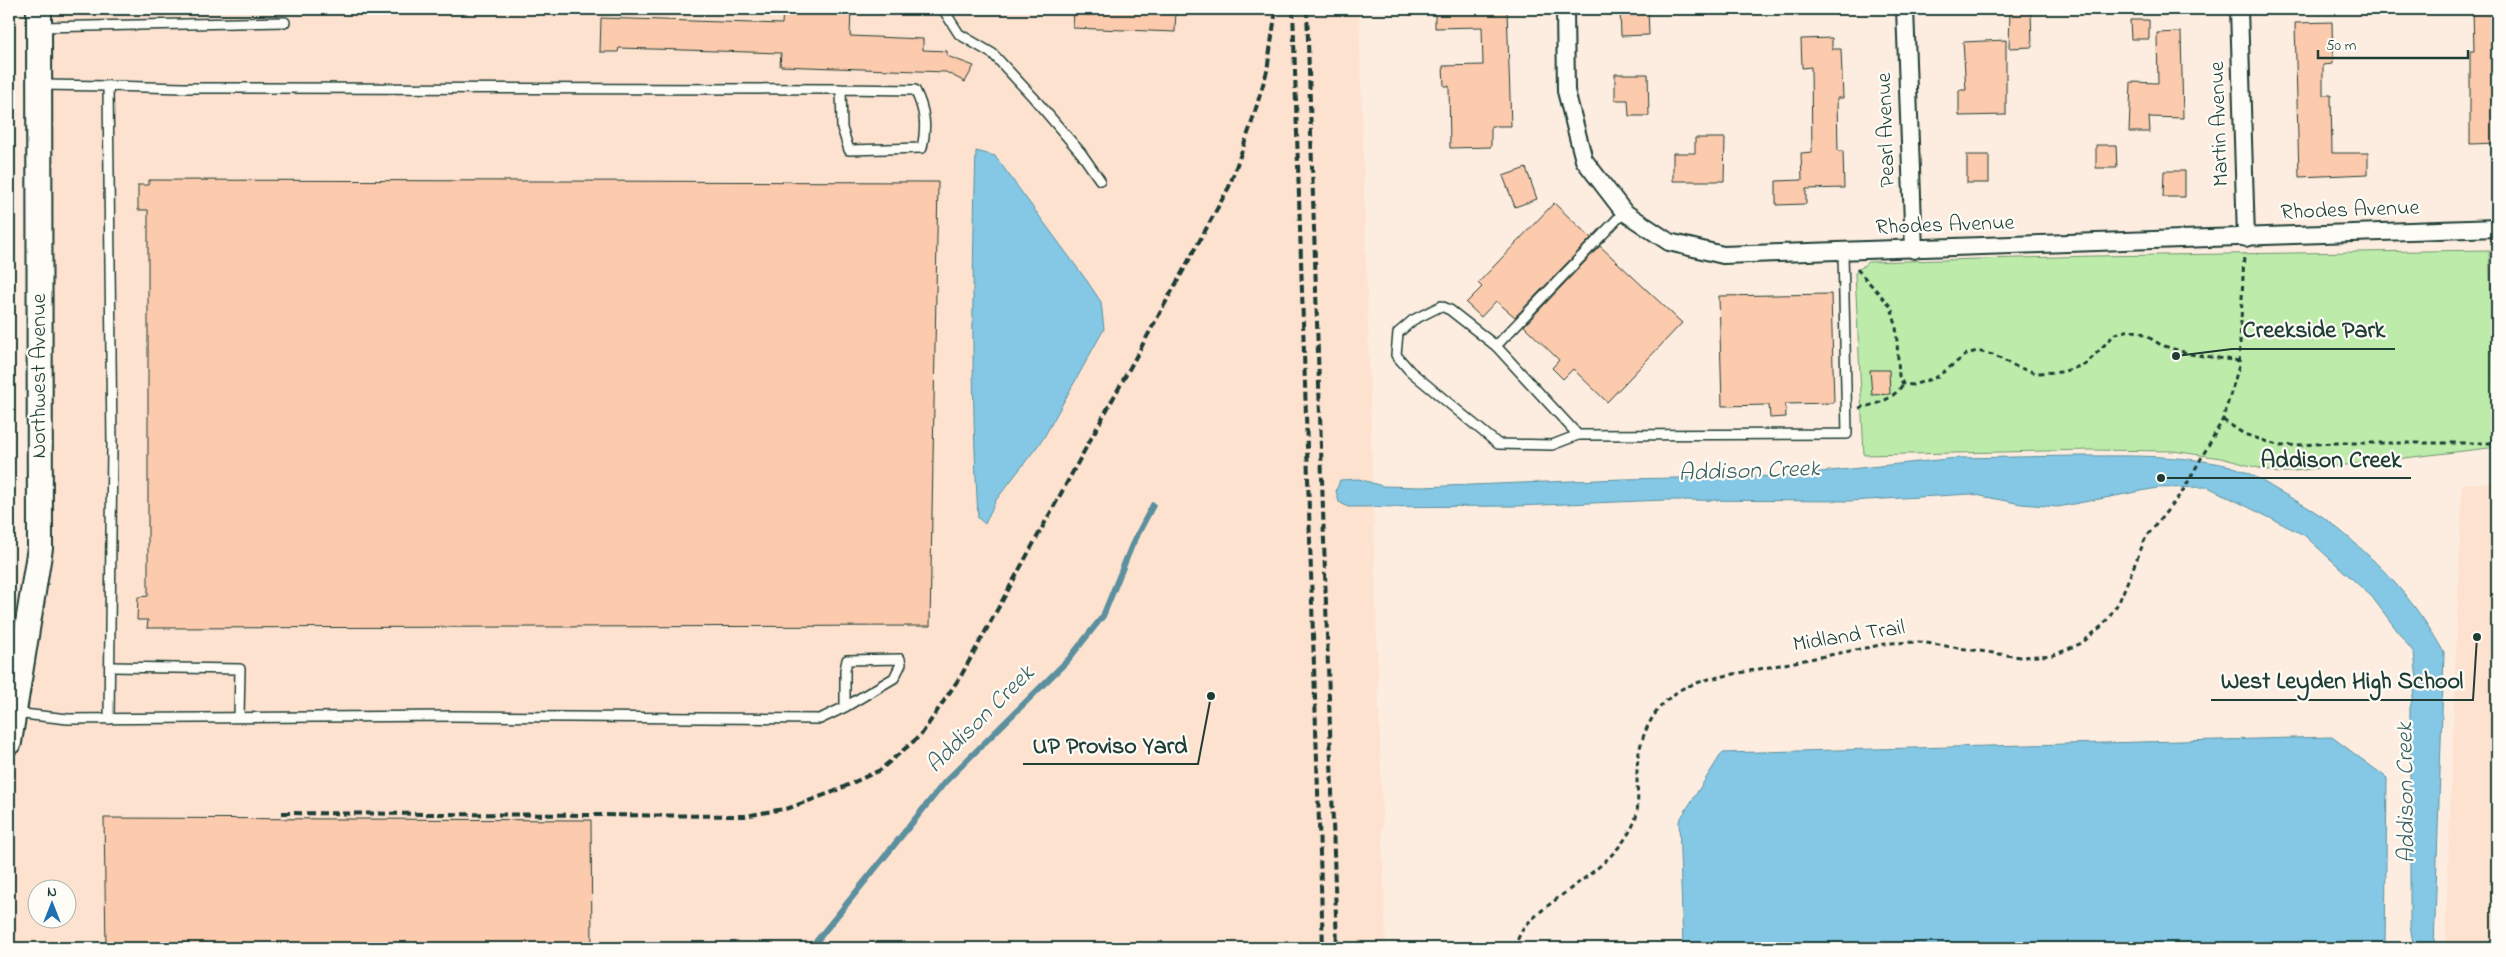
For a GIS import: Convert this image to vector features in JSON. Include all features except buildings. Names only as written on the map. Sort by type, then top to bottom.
[{"type":"street","name":"Rhodes Avenue","points":[[1565,9],[1566,91],[1584,160],[1624,212],[1669,242],[1723,255],[1914,250],[2497,228]]},
{"type":"street","name":"Pearl Avenue","points":[[1905,9],[1914,250]]},
{"type":"street","name":"Martin Avenue","points":[[2238,9],[2246,238]]},
{"type":"street","name":"Northwest Avenue","points":[[9,742],[40,548],[39,18]]},
{"type":"lane","points":[[943,9],[959,34],[994,54],[1034,97],[1081,153],[1100,180]]},
{"type":"lane","points":[[39,18],[285,22]]},
{"type":"lane","points":[[40,85],[183,88],[841,89],[915,90],[923,107],[926,132],[922,148],[848,150],[842,128],[841,89]]},
{"type":"lane","points":[[108,86],[112,445],[109,719]]},
{"type":"lane","points":[[1496,346],[1624,212]]},
{"type":"lane","points":[[1578,435],[1496,346],[1450,310],[1442,306],[1413,320],[1398,333],[1396,355],[1410,371],[1498,444],[1552,445],[1578,435],[1848,434],[1843,252]]},
{"type":"lane","points":[[13,713],[68,719],[453,716],[820,719],[845,707],[894,678],[901,664],[900,660],[847,660],[844,670],[845,707]]},
{"type":"lane","points":[[110,667],[240,669],[239,717]]},
{"type":"path","name":"Midland Trail","points":[[1514,948],[1525,926],[1618,850],[1635,822],[1639,796],[1637,777],[1639,747],[1648,724],[1664,703],[1681,689],[1709,678],[1890,643],[1919,642],[2020,657],[2054,655],[2082,643],[2104,624],[2118,602],[2146,537],[2183,491],[2223,420],[2234,390],[2240,361],[2246,238]]},
{"type":"path","points":[[1844,270],[1857,269],[1891,307],[1898,343],[1899,376],[1903,384]]},
{"type":"path","points":[[1903,384],[1913,385],[1937,377],[1967,354],[1977,351],[1993,355],[2017,367],[2036,373],[2062,372],[2086,364],[2115,334],[2130,330],[2142,333],[2161,345],[2190,354],[2240,361]]},
{"type":"path","points":[[1847,411],[1888,399],[1898,392],[1903,384]]},
{"type":"path","points":[[2223,420],[2244,434],[2280,446],[2335,443],[2497,443]]},
{"type":"shaded area","points":[[39,9],[1359,9],[1386,948],[9,948],[9,742],[40,548]]},
{"type":"shaded area","points":[[2462,483],[2497,483],[2497,948],[2445,948]]},
{"type":"green space","points":[[2489,250],[2497,447],[2278,473],[2221,458],[2173,451],[2090,450],[1864,455],[1855,273],[1868,262],[2096,256]]},
{"type":"water","points":[[976,151],[995,156],[1087,281],[1101,302],[1104,329],[1043,439],[996,500],[985,524],[978,518],[974,426],[973,289]]},
{"type":"water","points":[[2074,456],[2191,459],[2242,470],[2312,510],[2341,531],[2375,562],[2420,614],[2444,653],[2434,948],[2414,948],[2410,926],[2410,708],[2417,679],[2414,653],[2372,597],[2304,535],[2208,487],[2157,488],[2058,507],[2021,504],[1971,494],[1850,501],[1666,500],[1517,506],[1348,507],[1339,502],[1336,491],[1340,480],[1359,479],[1382,486],[1421,487],[1622,479],[1781,476],[1957,458]]},
{"type":"water","points":[[2332,737],[2387,778],[2385,948],[1683,948],[1679,821],[1722,753]]},
{"type":"waterway","name":"Addison Creek","points":[[811,948],[945,782],[1068,660],[1103,616],[1132,545],[1153,505]]},
{"type":"railway","points":[[282,813],[745,816],[789,808],[833,792],[880,770],[921,735],[962,674],[1229,187],[1251,125],[1267,71],[1276,9]]},
{"type":"railway","points":[[1293,9],[1323,948]]},
{"type":"railway","points":[[1307,9],[1337,948]]},
{"type":"place","name":"Creekside Park","points":[[2176,356]]},
{"type":"place","name":"Addison Creek","points":[[2161,478]]},
{"type":"place","name":"West Leyden High School","points":[[2477,637]]},
{"type":"place","name":"UP Proviso Yard","points":[[1211,696]]}]
